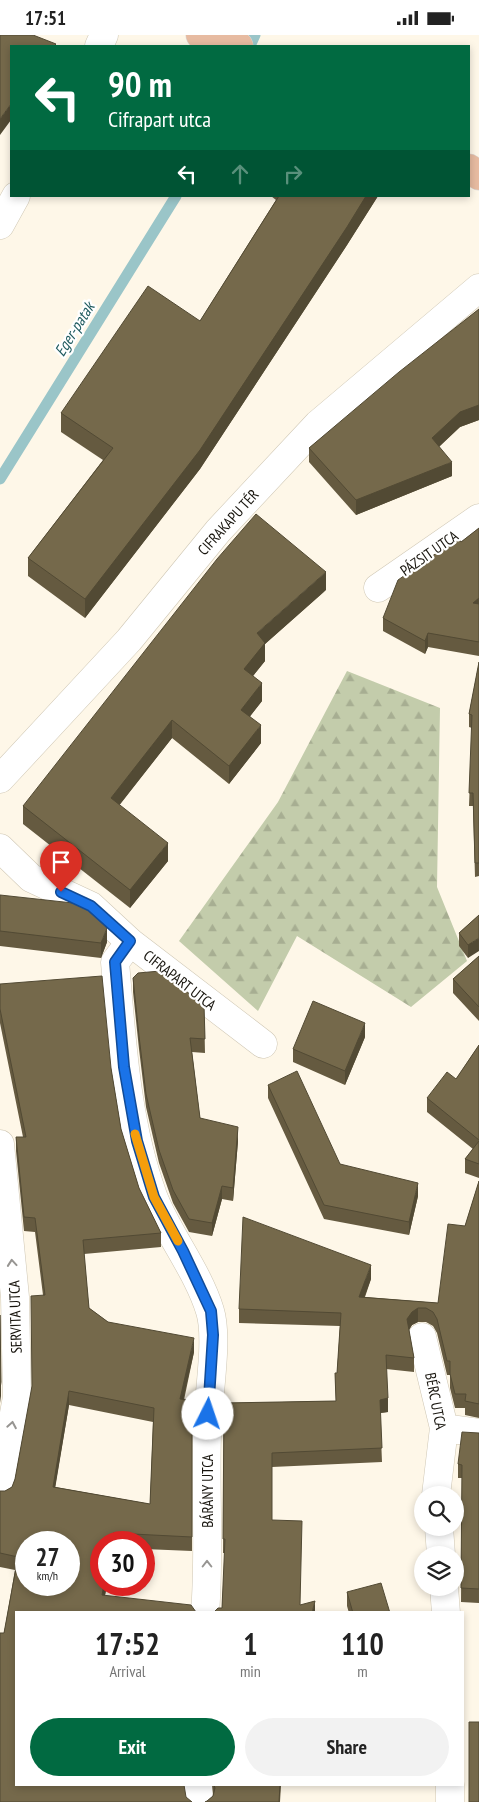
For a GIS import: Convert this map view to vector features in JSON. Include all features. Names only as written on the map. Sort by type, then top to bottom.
[{"type":"street","points":[[0,225],[15,197]]},
{"type":"street","name":"CIFRAKAPU TÉR","points":[[0,779],[129,640],[218,531],[318,424],[479,288]]},
{"type":"street","name":"PÁZSIT UTCA","points":[[378,588],[479,518]]},
{"type":"street","name":"CIFRAPART UTCA","points":[[0,848],[31,878],[91,906],[130,941],[263,1044]]},
{"type":"street","name":"BÁRÁNY UTCA","points":[[130,941],[115,962],[124,1067],[137,1141],[154,1197],[183,1251],[211,1311],[213,1335],[206,1434],[206,1611]]},
{"type":"street","name":"SERVITA UTCA","points":[[0,1144],[16,1297],[17,1397],[0,1490]]},
{"type":"street","name":"BÉRC UTCA","points":[[422,1337],[444,1428],[437,1486]]},
{"type":"street","points":[[444,1428],[479,1433]]},
{"type":"street","points":[[445,1596],[446,1611]]},
{"type":"street","points":[[198,1786],[198,1802]]},
{"type":"street","points":[[450,1786],[450,1802]]},
{"type":"green space","points":[[347,671],[440,708],[437,887],[467,961],[411,1007],[297,936],[258,1011],[179,941],[278,802]]},
{"type":"building","points":[[0,35],[33,35],[56,44],[10,45],[10,105],[0,119]]},
{"type":"building","points":[[278,197],[365,197],[200,450],[85,599],[28,558],[113,448],[61,413],[148,286],[200,321]]},
{"type":"building","points":[[479,309],[479,405],[460,412],[432,438],[452,462],[356,500],[309,448],[399,372]]},
{"type":"building","points":[[256,514],[326,572],[257,633],[265,643],[244,669],[262,683],[241,710],[261,725],[229,766],[172,720],[111,798],[168,843],[130,890],[23,806],[217,559]]},
{"type":"building","points":[[479,528],[479,598],[473,603],[479,604],[479,642],[428,633],[425,641],[383,618],[398,580],[458,538],[461,542]]},
{"type":"building","points":[[479,662],[479,863],[475,863],[473,793],[469,793],[472,715],[469,714]]},
{"type":"building","points":[[0,895],[82,904],[107,928],[101,943],[0,931]]},
{"type":"building","points":[[479,915],[479,938],[468,945],[459,933]]},
{"type":"building","points":[[479,956],[479,1007],[453,979]]},
{"type":"building","points":[[160,971],[204,1005],[205,1039],[190,1038],[200,1118],[238,1127],[233,1188],[222,1186],[212,1223],[189,1219],[173,1190],[159,1150],[146,1094],[133,978],[138,973]]},
{"type":"building","points":[[102,976],[111,1068],[121,1129],[139,1188],[161,1233],[83,1240],[89,1308],[108,1322],[194,1338],[180,1399],[192,1400],[192,1537],[155,1535],[155,1531],[90,1531],[90,1596],[111,1596],[191,1605],[195,1611],[15,1611],[15,1786],[184,1786],[186,1797],[192,1802],[0,1802],[0,1633],[4,1633],[15,1573],[15,1596],[80,1596],[80,1531],[15,1531],[15,1556],[0,1553],[0,1491],[5,1491],[12,1487],[15,1479],[32,1386],[31,1296],[45,1295],[35,1218],[24,1217],[16,1137],[26,1137],[0,1009],[0,984]],"holes":[[[69,1391],[154,1408],[150,1504],[53,1487]]]},
{"type":"building","points":[[313,1001],[365,1023],[345,1071],[293,1049]]},
{"type":"building","points":[[479,1045],[479,1140],[427,1098],[447,1072],[456,1079]]},
{"type":"building","points":[[297,1071],[340,1164],[418,1183],[409,1222],[324,1205],[268,1085]]},
{"type":"building","points":[[479,1141],[479,1164],[465,1159]]},
{"type":"building","points":[[479,1181],[479,1404],[465,1401],[466,1394],[455,1394],[450,1374],[450,1361],[447,1361],[437,1319],[433,1312],[426,1308],[418,1308],[412,1312],[407,1319],[414,1358],[386,1355],[388,1398],[380,1400],[382,1448],[272,1453],[272,1520],[302,1521],[300,1605],[315,1601],[312,1611],[215,1611],[218,1608],[222,1608],[225,1539],[223,1539],[224,1403],[336,1401],[335,1373],[337,1373],[341,1313],[239,1309],[243,1217],[371,1265],[359,1297],[438,1303],[448,1224],[465,1226]]},
{"type":"building","points":[[0,1315],[1,1382],[0,1389]]},
{"type":"building","points":[[462,1432],[479,1433],[479,1589],[464,1588],[464,1546],[461,1546],[461,1536],[464,1536],[464,1486],[462,1486],[462,1465],[458,1464]]},
{"type":"building","points":[[381,1583],[389,1611],[352,1611],[347,1592]]},
{"type":"building","points":[[469,1722],[479,1722],[479,1802],[469,1802]]},
{"type":"building","points":[[214,1786],[280,1786],[279,1802],[205,1802],[213,1796]]},
{"type":"waterway","name":"Eger-patak","points":[[250,45],[255,35]]},
{"type":"waterway","name":"Eger-patak","points":[[0,479],[175,197]]},
{"type":"slow traffic","points":[[135,1134],[154,1197],[178,1241]]},
{"type":"route","points":[[61,892],[91,906],[130,941],[115,962],[124,1067],[137,1141],[154,1197],[183,1251],[211,1311],[213,1335],[208,1414]]}]
